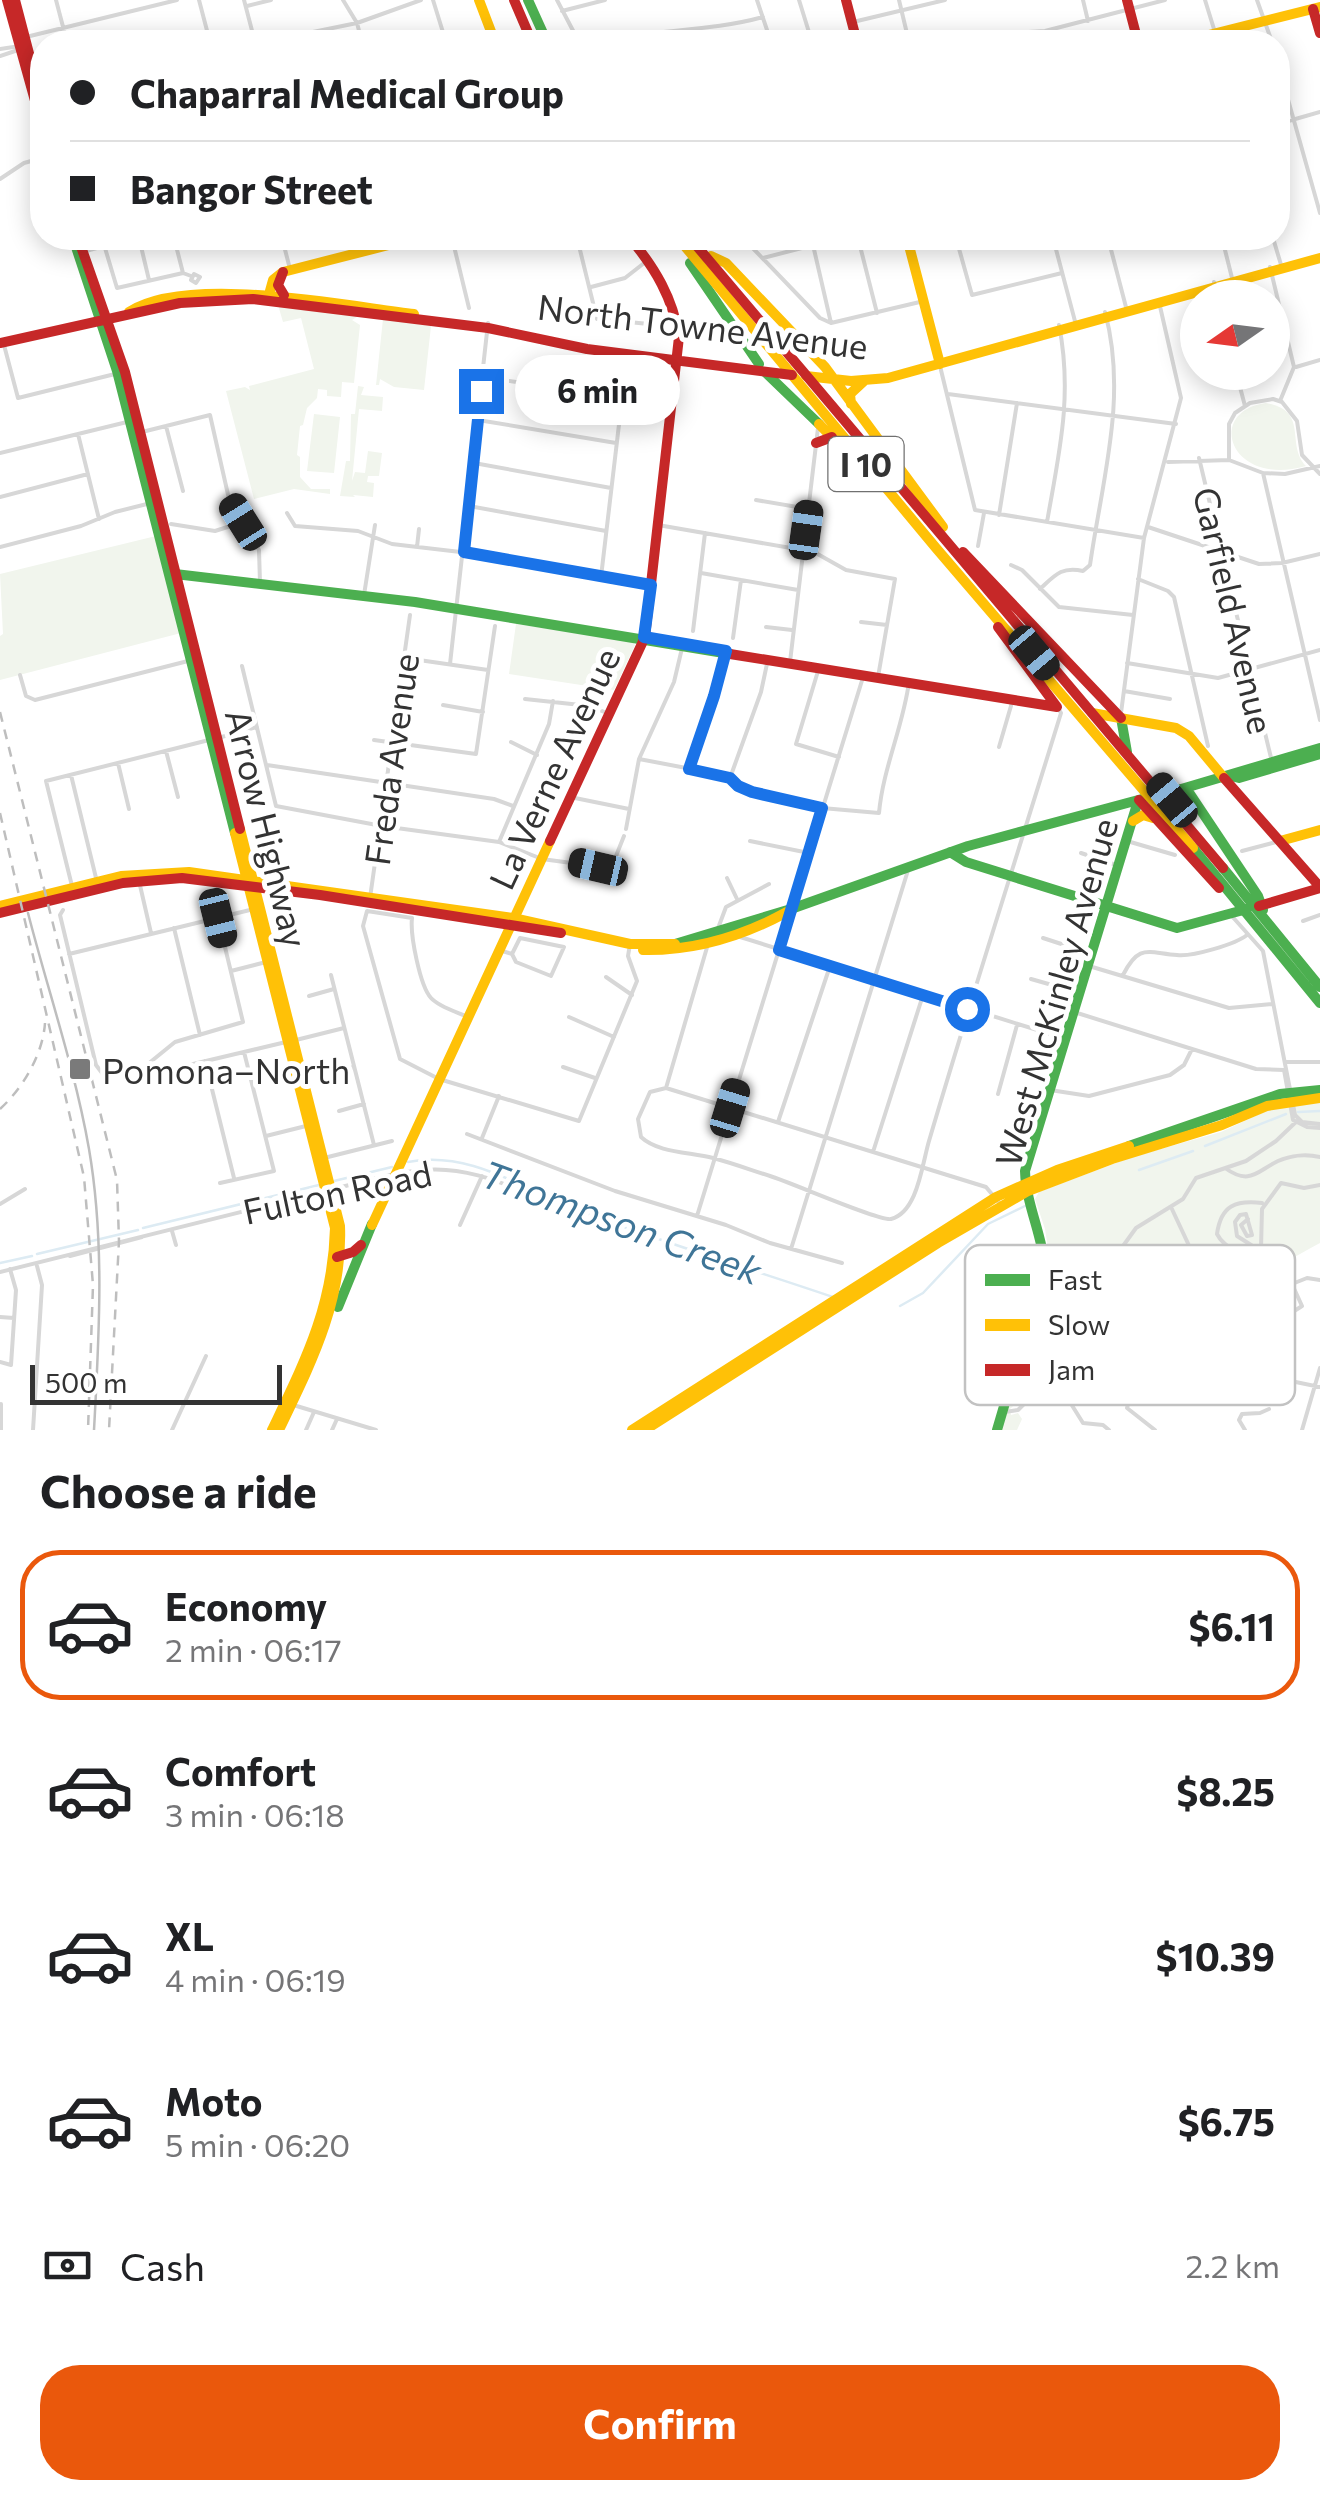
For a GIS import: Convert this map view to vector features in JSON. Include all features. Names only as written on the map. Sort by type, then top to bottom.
[{"type":"main road","points":[[11,0],[30,76]]},
{"type":"main road","points":[[479,0],[490,30]]},
{"type":"main road","points":[[521,0],[534,30]]},
{"type":"main road","points":[[846,0],[854,30]]},
{"type":"main road","points":[[1128,5],[1135,30]]},
{"type":"main road","points":[[1239,30],[1317,8],[1320,33]]},
{"type":"main road","points":[[22,42],[30,66]]},
{"type":"main road","name":"Arrow Highway","points":[[79,250],[122,373],[329,1190]]},
{"type":"main road","points":[[268,298],[274,280],[287,271],[366,250]]},
{"type":"main road","name":"La Verne Avenue","points":[[329,1314],[644,637],[678,356],[677,324],[666,286],[640,250]]},
{"type":"main road","points":[[691,250],[761,367],[936,548]]},
{"type":"main road","name":"I 10","points":[[694,250],[787,364],[950,536],[1320,987]]},
{"type":"main road","name":"I 10","points":[[701,250],[710,256],[787,364],[807,381],[936,548],[1066,698],[1165,802],[1176,827],[1247,899]]},
{"type":"main road","points":[[910,250],[939,362]]},
{"type":"main road","name":"Arrow Highway","points":[[82,251],[102,318]]},
{"type":"main road","points":[[710,256],[726,263],[832,377],[950,536]]},
{"type":"main road","name":"North Towne Avenue","points":[[1233,279],[1320,256]]},
{"type":"main road","points":[[287,271],[278,287],[288,297]]},
{"type":"main road","name":"North Towne Avenue","points":[[2,343],[133,314],[198,293],[234,292],[488,326]]},
{"type":"main road","name":"North Towne Avenue","points":[[268,298],[288,297],[588,345],[761,367],[787,364],[832,377],[864,380],[888,378],[1106,314],[1180,297]]},
{"type":"main road","name":"North Towne Avenue","points":[[1126,309],[1180,297]]},
{"type":"main road","points":[[739,362],[747,357],[749,347]]},
{"type":"main road","name":"North Towne Avenue","points":[[678,356],[761,367]]},
{"type":"main road","name":"North Towne Avenue","points":[[832,377],[887,374],[939,362]]},
{"type":"main road","points":[[781,386],[787,364]]},
{"type":"main road","points":[[852,405],[850,394],[864,380]]},
{"type":"main road","points":[[807,381],[1061,684],[1066,698]]},
{"type":"main road","points":[[807,381],[1088,706]]},
{"type":"main road","points":[[816,443],[832,437]]},
{"type":"main road","points":[[963,552],[1121,718],[1139,800],[1224,893],[1247,899]]},
{"type":"main road","points":[[172,575],[260,582],[457,608],[1181,730],[1228,777],[1320,887],[1178,928],[960,860],[950,852]]},
{"type":"main road","points":[[964,577],[1057,707]]},
{"type":"main road","points":[[1041,704],[1046,690]]},
{"type":"main road","points":[[1110,704],[1124,695]]},
{"type":"main road","points":[[630,946],[682,944],[950,852],[1320,751]]},
{"type":"main road","points":[[1228,777],[1238,778],[1320,751]]},
{"type":"main road","points":[[1186,788],[1247,899],[1259,913]]},
{"type":"main road","name":"West McKinley Avenue","points":[[1043,1245],[1025,1171],[1139,800]]},
{"type":"main road","points":[[1132,821],[1143,815],[1154,818]]},
{"type":"main road","points":[[1280,841],[1320,830]]},
{"type":"main road","points":[[139,881],[155,872]]},
{"type":"main road","points":[[0,909],[97,882],[155,872],[210,874],[302,893],[348,894],[369,904]]},
{"type":"main road","points":[[0,909],[139,881],[182,878],[251,883],[327,893],[369,904],[512,921],[663,951],[707,943],[791,909]]},
{"type":"main road","points":[[86,891],[97,882]]},
{"type":"main road","name":"Arrow Highway","points":[[251,883],[254,909],[270,961]]},
{"type":"main road","name":"I 10","points":[[1259,913],[1320,1003]]},
{"type":"main road","points":[[694,946],[718,937],[717,933]]},
{"type":"main road","points":[[632,1430],[1026,1187],[1289,1097],[1320,1090]]},
{"type":"main road","points":[[1289,1097],[1320,1098]]},
{"type":"main road","name":"Arrow Highway","points":[[312,1125],[324,1158],[339,1257]]},
{"type":"main road","points":[[644,1430],[999,1201]]},
{"type":"main road","points":[[275,1430],[329,1314],[339,1257],[362,1244],[372,1224]]},
{"type":"main road","name":"West McKinley Avenue","points":[[997,1430],[1003,1405]]},
{"type":"street","points":[[56,0],[63,28]]},
{"type":"street","points":[[57,30],[177,0]]},
{"type":"street","points":[[199,0],[207,30]]},
{"type":"street","points":[[252,30],[245,3],[271,0]]},
{"type":"street","points":[[343,0],[359,30]]},
{"type":"street","points":[[323,30],[357,23],[421,0]]},
{"type":"street","points":[[433,0],[442,30]]},
{"type":"street","points":[[557,0],[572,30]]},
{"type":"street","points":[[562,11],[604,0]]},
{"type":"street","points":[[758,0],[766,30]]},
{"type":"street","points":[[799,0],[808,30]]},
{"type":"street","points":[[899,0],[906,30]]},
{"type":"street","points":[[852,22],[945,0]]},
{"type":"street","points":[[1083,0],[1088,21]]},
{"type":"street","points":[[1053,30],[1128,5],[1165,0]]},
{"type":"street","points":[[1205,0],[1214,30]]},
{"type":"street","points":[[1258,0],[1268,30]]},
{"type":"street","points":[[675,30],[735,25],[762,18]]},
{"type":"street","points":[[0,53],[30,39]]},
{"type":"street","points":[[1290,109],[1320,212]]},
{"type":"street","points":[[1290,121],[1320,112]]},
{"type":"street","points":[[0,179],[30,161]]},
{"type":"street","points":[[105,250],[117,288],[183,274],[191,276],[198,293]]},
{"type":"street","points":[[142,250],[150,280]]},
{"type":"street","points":[[177,250],[183,274]]},
{"type":"street","points":[[284,250],[287,271]]},
{"type":"street","points":[[455,250],[469,308]]},
{"type":"street","points":[[580,250],[597,319],[700,326]]},
{"type":"street","points":[[754,250],[820,318],[832,323],[924,301]]},
{"type":"street","points":[[762,258],[793,250]]},
{"type":"street","points":[[814,250],[832,323]]},
{"type":"street","points":[[861,250],[877,313]]},
{"type":"street","points":[[960,250],[972,294],[1062,273]]},
{"type":"street","points":[[1056,250],[1075,323]]},
{"type":"street","points":[[1111,250],[1126,309]]},
{"type":"street","points":[[1225,250],[1233,279]]},
{"type":"street","points":[[1275,250],[1294,367],[1280,401]]},
{"type":"street","points":[[590,288],[626,278],[648,260]]},
{"type":"street","points":[[1121,718],[1144,538],[1176,424],[1180,385],[1159,302]]},
{"type":"street","points":[[1040,589],[1060,571],[1088,569],[1114,416],[1116,361],[1106,314]]},
{"type":"street","points":[[450,664],[488,326]]},
{"type":"street","points":[[1047,522],[1066,410],[1067,372],[1060,328]]},
{"type":"street","points":[[2,343],[18,398],[122,373]]},
{"type":"street","points":[[1294,367],[1320,360]]},
{"type":"street","points":[[939,362],[975,510],[1144,538]]},
{"type":"street","points":[[483,377],[672,406]]},
{"type":"street","points":[[1240,390],[1244,406]]},
{"type":"street","points":[[947,394],[1176,424]]},
{"type":"street","points":[[601,578],[622,400]]},
{"type":"street","points":[[1229,460],[1230,424],[1235,413],[1260,400],[1280,401],[1297,421],[1302,455],[1318,467],[1320,474]]},
{"type":"street","points":[[999,514],[1017,403]]},
{"type":"street","points":[[136,433],[210,415],[227,493],[259,550],[260,582]]},
{"type":"street","points":[[0,453],[133,420]]},
{"type":"street","points":[[478,420],[616,442]]},
{"type":"street","points":[[790,662],[818,424]]},
{"type":"street","points":[[166,426],[183,491]]},
{"type":"street","points":[[78,434],[99,519]]},
{"type":"street","name":"Garfield Avenue","points":[[1199,458],[1272,762]]},
{"type":"street","points":[[1166,462],[1229,460],[1262,473],[1285,474],[1318,467]]},
{"type":"street","points":[[474,462],[611,488]]},
{"type":"street","points":[[1262,473],[1320,720]]},
{"type":"street","points":[[0,497],[88,474]]},
{"type":"street","points":[[756,500],[809,509]]},
{"type":"street","points":[[0,546],[154,502]]},
{"type":"street","points":[[469,506],[606,532]]},
{"type":"street","points":[[287,512],[294,526],[358,531],[417,548],[464,552],[651,585]]},
{"type":"street","points":[[978,546],[984,512]]},
{"type":"street","points":[[333,529],[334,520]]},
{"type":"street","points":[[171,524],[209,531],[243,522]]},
{"type":"street","points":[[364,595],[375,525]]},
{"type":"street","points":[[658,525],[804,550],[820,554],[852,572],[895,579],[878,676]]},
{"type":"street","points":[[1148,526],[1259,564],[1282,564],[1320,554]]},
{"type":"street","points":[[417,548],[419,530]]},
{"type":"street","points":[[693,631],[705,534]]},
{"type":"street","points":[[1012,564],[1066,609],[1133,615]]},
{"type":"street","points":[[701,573],[798,590]]},
{"type":"street","points":[[1138,579],[1174,597],[1208,746]]},
{"type":"street","points":[[733,638],[740,580]]},
{"type":"street","name":"Freda Avenue","points":[[410,615],[382,826],[363,926],[400,1058],[439,1078]]},
{"type":"street","points":[[860,622],[887,626]]},
{"type":"street","points":[[374,740],[476,754],[494,626]]},
{"type":"street","points":[[766,627],[794,630]]},
{"type":"street","points":[[626,829],[639,759],[674,682],[683,644]]},
{"type":"street","points":[[1128,663],[1218,678],[1320,650]]},
{"type":"street","points":[[689,769],[726,651]]},
{"type":"street","points":[[405,658],[488,670]]},
{"type":"street","points":[[730,778],[761,692],[768,658]]},
{"type":"street","points":[[20,675],[26,696],[35,700],[194,659]]},
{"type":"street","points":[[242,666],[276,806],[499,842],[542,859],[606,867],[614,861],[624,836]]},
{"type":"street","points":[[820,667],[796,744],[838,757]]},
{"type":"street","points":[[697,1216],[864,674]]},
{"type":"street","points":[[639,759],[730,778],[747,791],[822,808],[880,813],[882,785],[909,682]]},
{"type":"street","points":[[1124,695],[1170,699]]},
{"type":"street","points":[[525,699],[590,706],[609,714]]},
{"type":"street","points":[[999,747],[1013,699]]},
{"type":"street","points":[[499,842],[549,724],[552,700]]},
{"type":"street","points":[[443,705],[483,712]]},
{"type":"street","points":[[999,1201],[986,1188],[921,1166],[666,1088],[655,1088],[646,1098],[638,1119],[641,1137],[654,1145],[714,1158],[810,1189],[865,1215],[891,1220],[909,1205],[921,1166],[967,1009],[1061,713],[1057,707]]},
{"type":"street","points":[[72,888],[46,781],[257,728]]},
{"type":"street","points":[[510,742],[537,755]]},
{"type":"street","points":[[166,750],[178,797]]},
{"type":"street","points":[[118,763],[129,809]]},
{"type":"street","points":[[267,766],[494,799],[513,806]]},
{"type":"street","points":[[71,775],[97,882]]},
{"type":"street","points":[[570,797],[629,809]]},
{"type":"street","points":[[1127,841],[1176,855]]},
{"type":"street","points":[[1242,852],[1280,841]]},
{"type":"street","points":[[750,842],[809,853]]},
{"type":"street","points":[[1081,853],[1118,866]]},
{"type":"street","points":[[791,1250],[908,867]]},
{"type":"street","points":[[727,878],[737,899]]},
{"type":"street","points":[[139,881],[151,933]]},
{"type":"street","points":[[717,933],[721,913],[737,899],[769,884]]},
{"type":"street","points":[[69,954],[254,909]]},
{"type":"street","points":[[63,910],[60,915],[96,1066],[111,1076],[146,1066],[172,1044],[242,1022],[218,918]]},
{"type":"street","points":[[418,911],[410,929],[425,988],[432,1001],[468,1017]]},
{"type":"street","points":[[1230,914],[1263,952],[1289,1097],[1286,1133]]},
{"type":"street","points":[[1303,921],[1320,916]]},
{"type":"street","points":[[174,928],[200,1034]]},
{"type":"street","points":[[1123,975],[1131,961],[1144,952],[1182,955],[1237,942],[1248,933]]},
{"type":"street","points":[[734,934],[1066,1038]]},
{"type":"street","points":[[499,950],[512,954],[516,962],[551,976],[564,947],[520,938],[512,954]]},
{"type":"street","points":[[1043,938],[1123,975],[1229,1008],[1272,1004]]},
{"type":"street","points":[[666,1088],[707,943]]},
{"type":"street","points":[[439,1078],[578,1121],[637,980],[628,956],[630,946]]},
{"type":"street","points":[[232,970],[270,961]]},
{"type":"street","points":[[778,1122],[830,966]]},
{"type":"street","points":[[331,976],[374,1145]]},
{"type":"street","points":[[606,977],[632,995]]},
{"type":"street","points":[[1031,979],[1080,993]]},
{"type":"street","points":[[309,996],[334,989]]},
{"type":"street","points":[[874,1152],[923,995]]},
{"type":"street","points":[[1074,1012],[1256,1069],[1284,1070]]},
{"type":"street","points":[[569,1017],[614,1037]]},
{"type":"street","points":[[998,1094],[1017,1025]]},
{"type":"street","points":[[189,1065],[344,1028]]},
{"type":"street","points":[[1050,1090],[1088,1096],[1170,1074],[1184,1065],[1192,1049]]},
{"type":"street","points":[[220,1182],[274,1171],[244,1052]]},
{"type":"street","points":[[205,1061],[234,1179]]},
{"type":"street","points":[[1282,1062],[1320,1062]]},
{"type":"street","points":[[330,1072],[354,1067]]},
{"type":"street","points":[[562,1067],[595,1078]]},
{"type":"street","points":[[482,1138],[499,1096]]},
{"type":"street","points":[[1289,1097],[1297,1121]]},
{"type":"street","points":[[338,1111],[364,1104]]},
{"type":"street","points":[[1290,1114],[1297,1121],[1320,1126]]},
{"type":"street","points":[[1126,1245],[1130,1234],[1183,1198],[1196,1178],[1260,1154],[1297,1121]]},
{"type":"street","points":[[265,1136],[312,1125]]},
{"type":"street","points":[[466,1134],[615,1191],[791,1250],[842,1263]]},
{"type":"street","points":[[324,1158],[392,1140]]},
{"type":"street","points":[[1225,1168],[1241,1176],[1258,1175],[1283,1159],[1320,1157]]},
{"type":"street","name":"Fulton Road","points":[[0,1272],[422,1168],[445,1167],[530,1194]]},
{"type":"street","points":[[460,1225],[482,1176]]},
{"type":"street","points":[[1262,1245],[1260,1220],[1265,1203],[1284,1182],[1304,1188],[1320,1185]]},
{"type":"street","points":[[0,1204],[25,1189]]},
{"type":"street","points":[[1227,1245],[1217,1234],[1220,1220],[1233,1204],[1240,1200],[1265,1203]]},
{"type":"street","points":[[1170,1206],[1188,1245]]},
{"type":"street","points":[[1248,1219],[1246,1214],[1240,1215],[1235,1222],[1237,1236],[1251,1245]]},
{"type":"street","points":[[171,1229],[176,1245]]},
{"type":"street","points":[[34,1430],[42,1285],[36,1263]]},
{"type":"street","points":[[0,1362],[11,1365],[16,1290],[10,1269]]},
{"type":"street","points":[[1295,1283],[1320,1280]]},
{"type":"street","points":[[1295,1291],[1302,1306],[1295,1310]]},
{"type":"street","points":[[0,1317],[14,1318]]},
{"type":"street","points":[[172,1430],[206,1356]]},
{"type":"street","points":[[1302,1430],[1320,1368]]},
{"type":"street","points":[[288,1403],[376,1430]]},
{"type":"street","points":[[1,1404],[1,1430]]},
{"type":"street","points":[[1001,1411],[1018,1410],[1023,1405]]},
{"type":"street","points":[[1072,1405],[1084,1423],[1103,1425],[1109,1430]]},
{"type":"street","points":[[1128,1405],[1155,1430]]},
{"type":"street","points":[[1245,1430],[1240,1420],[1242,1414],[1269,1408]]},
{"type":"street","points":[[306,1430],[314,1412]]},
{"type":"street","points":[[332,1430],[337,1419]]},
{"type":"shaded area","points":[[278,305],[360,315],[352,320],[360,325],[354,383],[342,382],[341,397],[327,396],[327,390],[318,389],[317,398],[307,408],[300,426],[300,477],[311,489],[330,489],[330,494],[294,489],[254,499],[226,391],[245,387],[250,390],[249,386],[314,369],[301,318],[283,322]]},
{"type":"shaded area","points":[[383,319],[431,326],[424,390],[394,387],[380,379],[376,385]]},
{"type":"shaded area","points":[[358,386],[364,387],[361,395],[383,397],[382,411],[359,409],[352,481],[355,472],[365,473],[368,451],[382,453],[379,476],[368,476],[367,482],[374,483],[373,497],[340,496],[346,461],[350,461],[351,414],[355,414]]},
{"type":"shaded area","points":[[1266,403],[1288,413],[1306,466],[1280,470],[1259,467],[1243,458],[1234,446],[1232,432],[1236,419],[1247,409]]},
{"type":"shaded area","points":[[314,414],[340,417],[334,473],[307,471]]},
{"type":"shaded area","points":[[156,536],[181,633],[0,680],[0,574]]},
{"type":"shaded area","points":[[516,624],[632,641],[635,645],[614,690],[509,674]]},
{"type":"shaded area","points":[[1320,1100],[1320,1243],[1295,1256],[1295,1245],[1048,1245],[1035,1199],[1039,1192],[1132,1157],[1221,1132],[1277,1106]]},
{"type":"shaded area","points":[[1007,1405],[1014,1405],[1011,1415],[1018,1413],[1022,1419],[1017,1430],[1000,1430]]},
{"type":"waterway","name":"Thompson Creek","points":[[1298,1112],[1320,1111]]},
{"type":"waterway","name":"Thompson Creek","points":[[1205,1146],[1286,1114]]},
{"type":"waterway","name":"Thompson Creek","points":[[1139,1170],[1193,1151]]},
{"type":"waterway","name":"Thompson Creek","points":[[408,1162],[453,1161],[474,1166],[608,1221],[833,1297]]},
{"type":"waterway","name":"Thompson Creek","points":[[334,1181],[392,1167]]},
{"type":"waterway","name":"Thompson Creek","points":[[143,1228],[319,1185]]},
{"type":"waterway","name":"Thompson Creek","points":[[968,1245],[988,1224],[1025,1206]]},
{"type":"waterway","name":"Thompson Creek","points":[[37,1254],[138,1230]]},
{"type":"waterway","name":"Thompson Creek","points":[[900,1306],[923,1293],[965,1248]]},
{"type":"waterway","name":"Thompson Creek","points":[[0,1263],[32,1256]]},
{"type":"tram line","points":[[28,913],[76,1089],[94,1184],[99,1290],[94,1430]]},
{"type":"railway","points":[[0,712],[117,1180],[119,1241],[109,1430]]},
{"type":"railway","points":[[0,813],[84,1177],[93,1285],[88,1430]]},
{"type":"railway","points":[[0,1109],[30,1070],[45,1023]]},
{"type":"traffic: fast","points":[[528,0],[542,30]]},
{"type":"traffic: fast","points":[[77,250],[117,371],[235,833]]},
{"type":"traffic: fast","points":[[690,263],[759,364]]},
{"type":"traffic: fast","points":[[765,372],[819,424]]},
{"type":"traffic: fast","points":[[175,574],[415,602],[730,654]]},
{"type":"traffic: fast","points":[[1121,718],[1127,752]]},
{"type":"traffic: fast","points":[[1161,795],[1320,748]]},
{"type":"traffic: fast","points":[[1231,776],[1239,778],[1320,754]]},
{"type":"traffic: fast","points":[[1186,788],[1258,896],[1263,910]]},
{"type":"traffic: fast","points":[[675,944],[791,909],[968,846],[1142,799]]},
{"type":"traffic: fast","points":[[1041,1245],[1025,1171],[1138,801]]},
{"type":"traffic: fast","points":[[1193,848],[1320,1003]]},
{"type":"traffic: fast","points":[[950,852],[966,862],[1177,928],[1247,909]]},
{"type":"traffic: fast","points":[[1223,868],[1320,987]]},
{"type":"traffic: fast","points":[[1129,1146],[1280,1094],[1320,1090]]},
{"type":"traffic: fast","points":[[338,1307],[372,1224]]},
{"type":"traffic: fast","points":[[997,1430],[1004,1405]]},
{"type":"traffic: slow","points":[[479,0],[490,30]]},
{"type":"traffic: slow","points":[[1229,30],[1320,7]]},
{"type":"traffic: slow","points":[[268,298],[273,280],[283,272],[369,250]]},
{"type":"traffic: slow","points":[[688,250],[1193,848]]},
{"type":"traffic: slow","points":[[910,250],[940,364]]},
{"type":"traffic: slow","points":[[711,256],[726,263],[825,367],[943,527]]},
{"type":"traffic: slow","points":[[806,376],[851,381],[888,378],[1320,258]]},
{"type":"traffic: slow","points":[[129,312],[155,301],[226,294],[414,314]]},
{"type":"traffic: slow","points":[[851,404],[850,394],[864,381]]},
{"type":"traffic: slow","points":[[819,424],[860,466]]},
{"type":"traffic: slow","points":[[1092,713],[1176,728],[1189,736],[1224,778]]},
{"type":"traffic: slow","points":[[1133,821],[1143,815],[1153,818]]},
{"type":"traffic: slow","points":[[240,829],[340,1226],[336,1281],[323,1331],[279,1430]]},
{"type":"traffic: slow","points":[[1280,841],[1320,830]]},
{"type":"traffic: slow","points":[[235,833],[335,1228],[323,1308],[306,1357],[272,1430]]},
{"type":"traffic: slow","points":[[372,1225],[550,841]]},
{"type":"traffic: slow","points":[[0,906],[121,876],[189,872],[513,918],[630,944],[675,944]]},
{"type":"traffic: slow","points":[[643,950],[681,948],[718,940],[787,912]]},
{"type":"traffic: slow","points":[[645,1430],[938,1243],[1028,1191],[1267,1106],[1320,1098]]},
{"type":"traffic: slow","points":[[632,1430],[996,1197],[1057,1170],[1129,1146]]},
{"type":"traffic: jam","points":[[7,0],[30,83]]},
{"type":"traffic: jam","points":[[15,0],[30,57]]},
{"type":"traffic: jam","points":[[514,0],[527,30]]},
{"type":"traffic: jam","points":[[846,0],[854,30]]},
{"type":"traffic: jam","points":[[1127,0],[1135,30]]},
{"type":"traffic: jam","points":[[1313,9],[1320,33]]},
{"type":"traffic: jam","points":[[82,250],[125,372],[240,829]]},
{"type":"traffic: jam","points":[[550,841],[645,637],[679,337],[662,284],[639,250]]},
{"type":"traffic: jam","points":[[700,250],[1223,868]]},
{"type":"traffic: jam","points":[[283,272],[278,285],[284,295]]},
{"type":"traffic: jam","points":[[0,343],[180,303],[253,299],[488,328],[587,349],[792,375]]},
{"type":"traffic: jam","points":[[816,443],[832,437]]},
{"type":"traffic: jam","points":[[963,552],[1121,718]]},
{"type":"traffic: jam","points":[[998,627],[1057,707]]},
{"type":"traffic: jam","points":[[730,654],[1057,707]]},
{"type":"traffic: jam","points":[[1224,778],[1320,887]]},
{"type":"traffic: jam","points":[[1139,800],[1219,888]]},
{"type":"traffic: jam","points":[[0,913],[123,883],[182,878],[561,933]]},
{"type":"traffic: jam","points":[[1259,906],[1320,888]]},
{"type":"traffic: jam","points":[[337,1257],[361,1245]]},
{"type":"place","name":"Pomona–North","points":[[80,1069]]},
{"type":"route","points":[[481,391],[464,552],[651,585],[644,637],[726,651],[689,769],[723,775],[743,790],[822,808],[779,950],[967,1009]]}]
